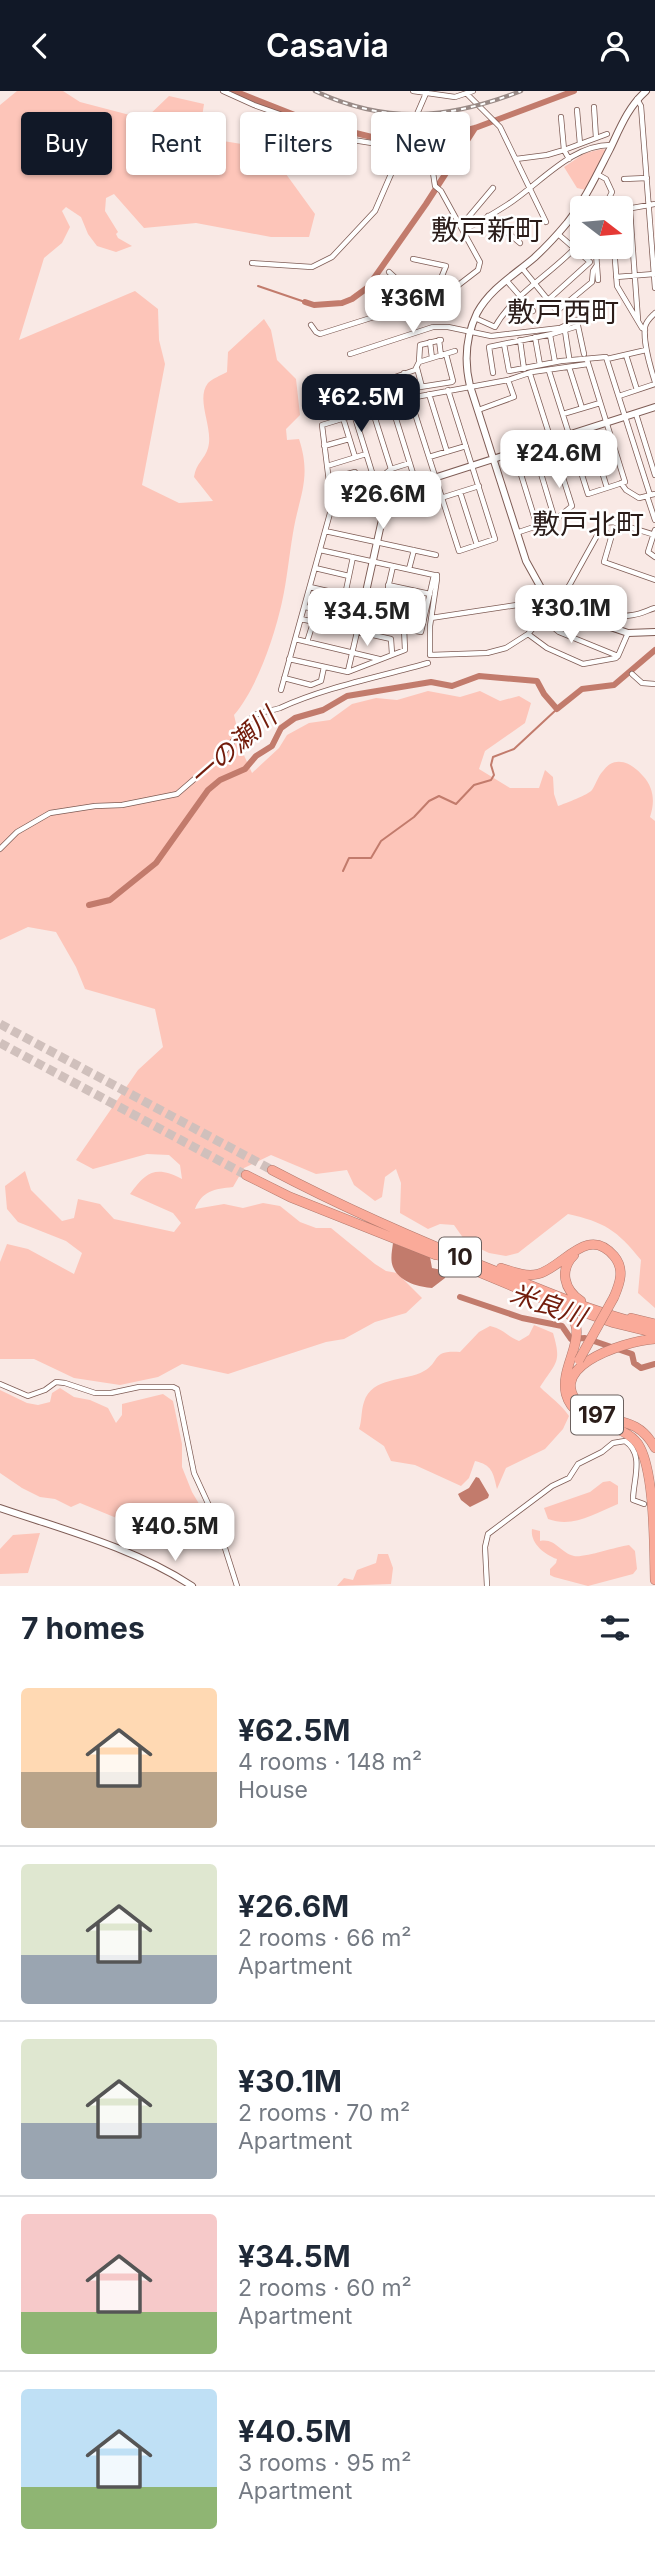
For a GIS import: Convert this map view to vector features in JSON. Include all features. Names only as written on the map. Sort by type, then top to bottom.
[{"type":"highway","name":"10","points":[[272,1170],[426,1243],[563,1298],[611,1315],[655,1325]]},
{"type":"highway","name":"10","points":[[246,1175],[290,1197],[433,1254],[586,1313],[655,1333]]},
{"type":"highway","name":"197","points":[[426,1243],[516,1273],[530,1275],[549,1270],[583,1246],[601,1247],[616,1258],[621,1269],[620,1285],[577,1360],[571,1377],[571,1390],[585,1413],[623,1431],[637,1443],[647,1467],[653,1515],[655,1580]]},
{"type":"highway","name":"197","points":[[612,1297],[617,1283],[617,1269],[613,1260],[598,1250],[584,1249],[569,1259],[565,1279],[576,1298],[592,1306],[655,1325]]},
{"type":"highway","name":"197","points":[[433,1254],[555,1304],[568,1313],[577,1331],[577,1360]]},
{"type":"highway","points":[[577,1360],[609,1349],[655,1339]]},
{"type":"highway","name":"197","points":[[585,1413],[624,1421],[638,1427],[655,1448]]},
{"type":"highway","points":[[654,1556],[654,1586]]},
{"type":"street","points":[[223,91],[336,135],[371,144]]},
{"type":"street","points":[[413,91],[455,97],[473,91]]},
{"type":"street","points":[[646,91],[624,118],[597,174],[569,221],[522,268],[489,296],[475,318],[466,357],[470,386],[493,459],[530,571],[541,588],[555,602],[578,616],[628,633],[655,632]]},
{"type":"street","points":[[418,112],[427,92]]},
{"type":"street","points":[[465,93],[498,125],[546,222]]},
{"type":"street","points":[[637,99],[641,106],[652,204],[655,288]]},
{"type":"street","points":[[594,107],[596,138]]},
{"type":"street","points":[[577,110],[580,144]]},
{"type":"street","points":[[561,117],[564,150],[569,159]]},
{"type":"street","points":[[516,159],[547,155],[607,134]]},
{"type":"street","points":[[463,228],[488,216],[586,149],[612,145]]},
{"type":"street","points":[[597,174],[606,179],[612,192],[610,196]]},
{"type":"street","points":[[252,263],[306,267],[328,260],[375,211],[391,175]]},
{"type":"street","points":[[311,325],[316,332],[326,333],[377,316],[383,317],[415,296],[456,287],[480,268],[480,262],[463,228],[441,191],[435,186],[433,175]]},
{"type":"street","points":[[624,179],[647,178]]},
{"type":"street","points":[[463,228],[493,188]]},
{"type":"street","points":[[634,208],[652,204]]},
{"type":"street","points":[[488,216],[520,243]]},
{"type":"street","points":[[558,234],[570,245]]},
{"type":"street","points":[[475,318],[495,327],[510,305],[570,253]]},
{"type":"street","points":[[413,259],[446,266],[435,293]]},
{"type":"street","points":[[548,300],[590,262],[586,259]]},
{"type":"street","points":[[596,259],[598,280]]},
{"type":"street","points":[[615,259],[617,286],[645,330]]},
{"type":"street","points":[[634,259],[638,320]]},
{"type":"street","points":[[522,268],[556,311],[592,282],[593,271],[597,265]]},
{"type":"street","points":[[388,272],[415,296]]},
{"type":"street","points":[[616,277],[654,274]]},
{"type":"street","points":[[506,280],[533,311]]},
{"type":"street","points":[[510,305],[524,318]]},
{"type":"street","points":[[619,396],[655,383],[646,352],[645,330],[647,322],[655,313]]},
{"type":"street","points":[[494,373],[489,347],[565,331],[590,314]]},
{"type":"street","points":[[350,354],[433,327],[448,327],[491,336],[553,329],[578,323]]},
{"type":"street","points":[[578,323],[584,354]]},
{"type":"street","points":[[565,331],[569,357]]},
{"type":"street","points":[[550,335],[555,362]]},
{"type":"street","points":[[535,338],[540,365]]},
{"type":"street","points":[[410,395],[422,387],[453,381],[440,340],[420,345],[417,368],[422,387]]},
{"type":"street","points":[[520,340],[524,369]]},
{"type":"street","points":[[430,342],[432,358]]},
{"type":"street","points":[[504,344],[509,372],[555,362],[588,362]]},
{"type":"street","points":[[281,690],[332,506],[321,425],[410,395],[508,380],[647,349]]},
{"type":"street","points":[[419,362],[455,352]]},
{"type":"street","points":[[626,355],[637,390]]},
{"type":"street","points":[[607,359],[650,495],[655,493]]},
{"type":"street","points":[[550,371],[587,493],[625,482],[588,362]]},
{"type":"street","points":[[569,367],[582,408]]},
{"type":"street","points":[[391,470],[371,409],[361,389],[417,368]]},
{"type":"street","points":[[404,373],[459,551],[495,539],[448,390]]},
{"type":"street","points":[[519,532],[555,520],[572,506],[530,374]]},
{"type":"street","points":[[388,379],[416,483]]},
{"type":"street","points":[[481,409],[514,397],[508,380]]},
{"type":"street","points":[[379,382],[384,400],[392,400]]},
{"type":"street","points":[[429,394],[447,451]]},
{"type":"street","points":[[333,398],[355,457]]},
{"type":"street","points":[[563,414],[600,403]]},
{"type":"street","points":[[348,672],[385,509],[392,498],[404,488],[416,483],[655,407]]},
{"type":"street","points":[[354,414],[375,482],[403,510],[478,486]]},
{"type":"street","points":[[636,414],[655,475]]},
{"type":"street","points":[[324,446],[349,439]]},
{"type":"street","points":[[576,455],[613,444]]},
{"type":"street","points":[[429,457],[466,446]]},
{"type":"street","points":[[595,449],[607,488]]},
{"type":"street","points":[[514,452],[537,526]]},
{"type":"street","points":[[327,466],[366,454]]},
{"type":"street","points":[[520,472],[557,461]]},
{"type":"street","points":[[375,482],[391,470],[410,463]]},
{"type":"street","points":[[539,467],[555,520]]},
{"type":"street","points":[[329,479],[355,472],[361,490],[332,500]]},
{"type":"street","points":[[621,484],[639,498],[647,496],[655,520]]},
{"type":"street","points":[[460,492],[477,545]]},
{"type":"street","points":[[320,550],[437,575],[431,618],[430,655],[487,653],[506,648],[528,635],[574,578],[601,526],[613,522],[655,534],[648,552],[655,557]]},
{"type":"street","points":[[601,526],[611,538],[604,562],[655,580]]},
{"type":"street","points":[[326,531],[436,555]]},
{"type":"street","points":[[409,569],[414,550]]},
{"type":"street","points":[[341,614],[353,557]]},
{"type":"street","points":[[380,623],[393,566]]},
{"type":"street","points":[[315,568],[349,576]]},
{"type":"street","points":[[304,607],[421,632],[434,575]]},
{"type":"street","points":[[388,585],[429,594]]},
{"type":"street","points":[[310,587],[345,595]]},
{"type":"street","points":[[563,594],[579,605],[621,616],[655,608]]},
{"type":"street","points":[[384,604],[425,613]]},
{"type":"street","points":[[431,618],[517,604]]},
{"type":"street","points":[[301,619],[391,639],[392,654]]},
{"type":"street","points":[[542,619],[559,632],[618,656]]},
{"type":"street","points":[[307,642],[313,622]]},
{"type":"street","points":[[289,659],[348,672],[404,650],[404,628]]},
{"type":"street","points":[[528,635],[547,648],[583,664],[616,659],[628,633]]},
{"type":"street","points":[[295,639],[380,659]]},
{"type":"street","points":[[0,849],[17,832],[50,813],[122,805],[177,794],[221,756],[259,712],[428,663]]},
{"type":"street","points":[[284,678],[312,685],[321,681],[324,667]]},
{"type":"street","points":[[632,674],[642,683],[655,684]]},
{"type":"street","points":[[0,1384],[28,1396],[45,1390],[56,1382],[95,1393],[111,1393],[139,1387],[177,1389],[194,1473],[217,1523],[237,1586]]},
{"type":"street","points":[[487,1586],[485,1547],[488,1534],[552,1486],[569,1478],[578,1464],[613,1443],[625,1441],[635,1451],[633,1500],[644,1504]]},
{"type":"street","points":[[0,1508],[129,1552],[192,1586]]},
{"type":"street","points":[[150,1562],[185,1586]]},
{"type":"shaded area","points":[[17,91],[63,91],[80,102],[126,114],[126,175],[226,175],[226,141],[240,144],[240,175],[287,175],[315,214],[309,237],[271,237],[196,223],[144,228],[114,194],[106,198],[105,211],[118,232],[118,238],[132,246],[116,252],[97,246],[81,217],[66,207],[62,211],[70,227],[62,243],[44,258],[19,340],[135,291],[158,309],[159,340],[165,364],[142,485],[179,503],[213,501],[194,477],[207,452],[209,440],[203,398],[208,383],[227,372],[228,352],[264,319],[271,330],[277,360],[296,379],[300,415],[286,429],[287,440],[299,439],[304,476],[284,594],[274,631],[257,677],[234,715],[243,753],[252,773],[279,748],[287,735],[309,723],[330,720],[352,704],[376,698],[397,700],[428,691],[460,697],[480,691],[500,701],[519,696],[531,703],[525,723],[485,751],[479,769],[510,788],[539,788],[545,770],[553,777],[558,806],[590,792],[601,773],[618,762],[634,767],[649,785],[653,801],[650,817],[655,821],[655,1308],[638,1293],[641,1260],[617,1234],[591,1220],[568,1214],[518,1253],[506,1256],[489,1253],[466,1242],[454,1225],[440,1224],[428,1229],[400,1213],[401,1183],[396,1169],[385,1177],[382,1197],[375,1201],[354,1185],[347,1170],[316,1174],[271,1155],[244,1168],[233,1187],[214,1190],[205,1195],[195,1209],[224,1204],[243,1208],[263,1203],[280,1206],[300,1222],[316,1228],[331,1228],[375,1264],[386,1271],[397,1273],[422,1298],[406,1313],[375,1322],[344,1339],[326,1342],[228,1374],[182,1364],[158,1377],[120,1385],[74,1378],[34,1359],[0,1359],[0,1262],[7,1244],[28,1249],[74,1274],[82,1253],[66,1241],[18,1222],[7,1209],[5,1186],[25,1171],[31,1190],[62,1221],[74,1218],[78,1199],[100,1204],[114,1219],[174,1232],[181,1223],[173,1213],[130,1194],[147,1175],[153,1173],[166,1172],[182,1179],[180,1165],[169,1155],[147,1154],[93,1169],[76,1160],[138,1070],[163,1047],[155,1009],[85,989],[56,932],[28,927],[0,940],[0,105]]},
{"type":"shaded area","points":[[169,96],[204,104],[203,112],[152,112]]},
{"type":"shaded area","points":[[607,150],[586,190],[577,188],[564,167],[585,153]]},
{"type":"shaded area","points":[[393,1243],[430,1257],[432,1268],[446,1271],[445,1278],[432,1288],[405,1280],[392,1264]]},
{"type":"shaded area","points":[[534,1325],[553,1333],[557,1351],[554,1367],[540,1387],[569,1416],[563,1429],[545,1449],[506,1468],[497,1489],[491,1470],[481,1463],[475,1461],[469,1478],[461,1486],[415,1465],[391,1461],[384,1446],[359,1429],[364,1402],[374,1388],[424,1371],[444,1353],[460,1352],[479,1332],[490,1326],[519,1341],[529,1335]]},
{"type":"shaded area","points":[[60,1388],[74,1397],[108,1408],[116,1423],[122,1415],[122,1404],[163,1394],[173,1401],[182,1444],[182,1467],[192,1492],[211,1524],[211,1545],[201,1549],[193,1543],[195,1535],[186,1523],[170,1526],[149,1536],[119,1519],[80,1503],[71,1507],[55,1499],[40,1497],[0,1473],[0,1390],[27,1403],[38,1405],[50,1402],[52,1393]]},
{"type":"shaded area","points":[[476,1477],[489,1495],[470,1507],[458,1494],[469,1488]]},
{"type":"shaded area","points":[[610,1481],[618,1486],[618,1504],[575,1521],[548,1519],[544,1508],[590,1492],[603,1482]]},
{"type":"shaded area","points":[[532,1529],[540,1531],[540,1541],[550,1542],[574,1556],[629,1545],[635,1551],[637,1569],[633,1574],[588,1586],[554,1577],[550,1575],[550,1569],[557,1559],[538,1547]]},
{"type":"shaded area","points":[[40,1533],[28,1573],[0,1574],[0,1549],[13,1535]]},
{"type":"shaded area","points":[[378,1554],[388,1554],[393,1568],[391,1584],[337,1586],[344,1578],[353,1580],[357,1570],[376,1563]]},
{"type":"waterway","points":[[234,91],[315,123],[396,143],[475,128],[574,91]]},
{"type":"waterway","points":[[305,302],[314,305],[342,303],[367,288],[475,128]]},
{"type":"waterway","points":[[258,286],[305,302]]},
{"type":"waterway","name":"一の瀬川","points":[[89,905],[110,900],[156,863],[208,790],[220,780],[245,769],[256,756],[272,746],[281,728],[295,718],[323,710],[347,696],[431,682],[452,686],[479,676],[537,681],[557,709],[582,689],[614,685],[655,650]]},
{"type":"waterway","points":[[343,871],[349,858],[371,858],[381,841],[414,817],[429,801],[439,796],[456,804],[474,785],[491,780],[494,775],[491,765],[493,757],[514,749],[557,709]]},
{"type":"waterway","name":"米良川","points":[[460,1297],[522,1318],[562,1326],[571,1339],[585,1338],[632,1354],[634,1363],[641,1368],[655,1364]]},
{"type":"tunnel","points":[[0,1024],[272,1170]]},
{"type":"tunnel","points":[[0,1043],[246,1175]]},
{"type":"railway","points":[[315,91],[367,109],[418,114],[469,108],[521,91]]},
{"type":"district","name":"敷戸新町","points":[[487,230]]},
{"type":"district","name":"敷戸西町","points":[[563,312]]},
{"type":"district","name":"敷戸北町","points":[[588,524]]}]
